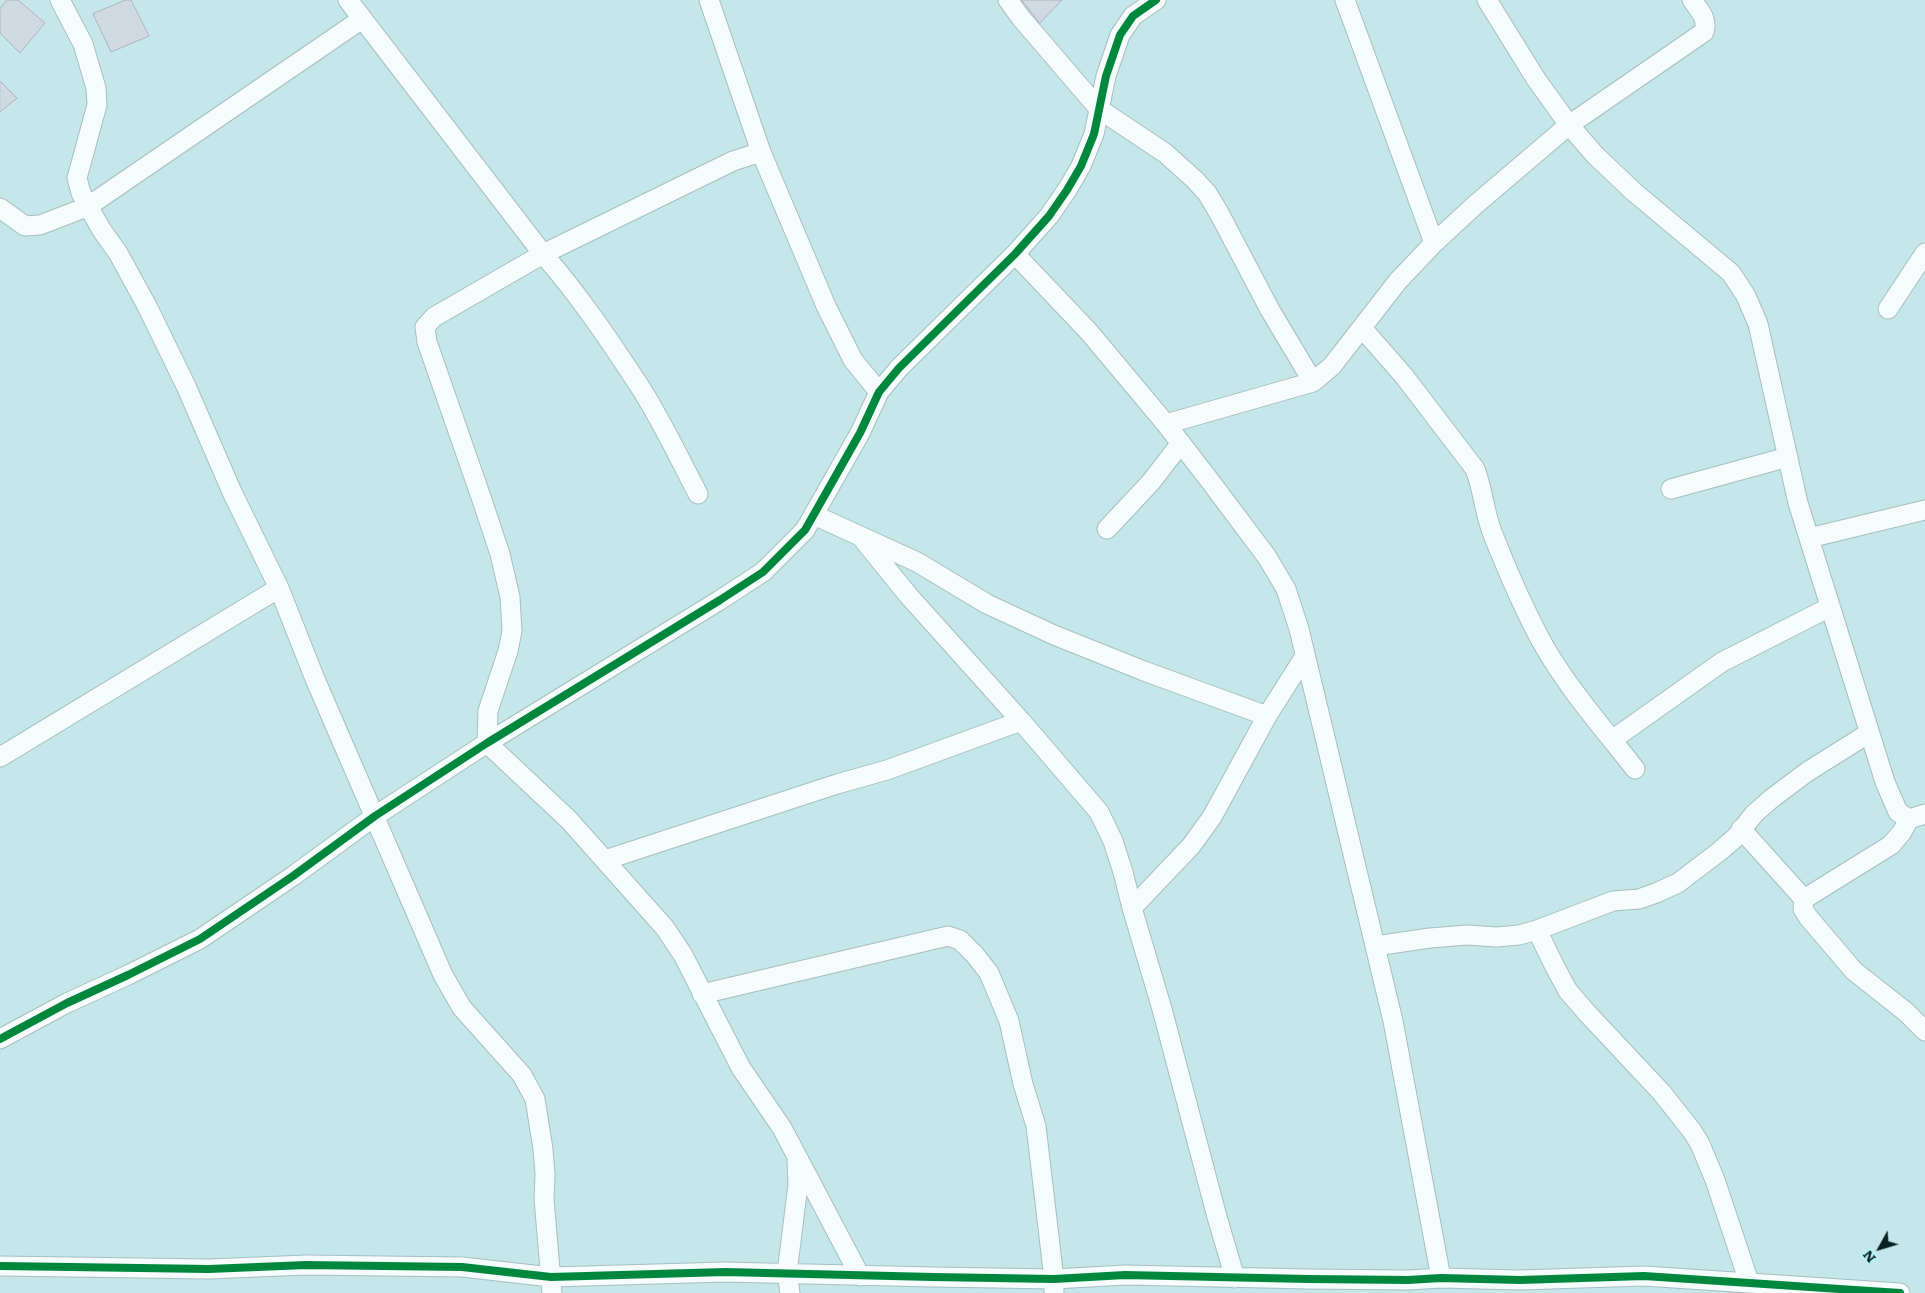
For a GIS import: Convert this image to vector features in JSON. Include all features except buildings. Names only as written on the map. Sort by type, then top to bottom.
[{"type":"street","points":[[60,0],[83,44],[96,88],[97,105],[77,178],[87,207],[118,254],[147,306],[186,386],[232,492],[278,588],[410,902],[443,975],[462,1008],[522,1075],[535,1099],[543,1149],[544,1199],[551,1285]]},
{"type":"street","points":[[348,0],[390,52],[543,254],[566,280],[641,388],[698,494]]},
{"type":"street","points":[[709,0],[761,152],[826,306],[853,360],[879,392]]},
{"type":"street","points":[[1008,0],[1100,110],[1165,153],[1207,193],[1220,212],[1270,310],[1313,382]]},
{"type":"street","points":[[0,1038],[67,1003],[200,939],[293,876],[375,816],[487,743],[763,572],[792,544],[814,515],[860,433],[879,392],[899,368],[1015,254],[1049,216],[1067,190],[1081,166],[1094,134],[1106,76],[1120,35],[1133,16],[1156,0]]},
{"type":"street","points":[[1345,0],[1434,243]]},
{"type":"street","points":[[1487,0],[1536,79],[1569,125],[1595,155],[1634,192],[1731,273],[1746,296],[1758,324],[1788,458],[1809,538],[1884,782],[1898,812],[1917,817]]},
{"type":"street","points":[[1166,424],[1313,382],[1332,366],[1398,281],[1434,243],[1569,125],[1704,32],[1705,19],[1692,0]]},
{"type":"street","points":[[0,208],[25,226],[40,225],[87,207],[362,19]]},
{"type":"street","points":[[761,152],[733,161],[543,254],[434,317],[425,327],[427,342],[500,554],[510,597],[512,631],[508,651],[488,711],[487,743],[568,820],[665,928],[683,955],[741,1068],[782,1128],[860,1276]]},
{"type":"street","points":[[1888,309],[1925,253]]},
{"type":"street","points":[[1015,254],[1089,332],[1166,424],[1272,565],[1286,589],[1294,609],[1395,1030],[1441,1278]]},
{"type":"street","points":[[1362,328],[1404,376],[1475,469],[1480,482],[1483,504],[1491,530],[1544,647],[1583,705],[1636,769]]},
{"type":"street","points":[[1107,528],[1151,482],[1181,443]]},
{"type":"street","points":[[1671,489],[1788,458]]},
{"type":"street","points":[[1809,538],[1925,510]]},
{"type":"street","points":[[814,515],[917,562],[987,604],[1054,635],[1144,671],[1267,716]]},
{"type":"street","points":[[861,537],[908,595],[1021,721],[1099,812],[1113,841],[1162,1009],[1235,1278]]},
{"type":"street","points":[[0,757],[278,588]]},
{"type":"street","points":[[1612,740],[1722,662],[1830,607]]},
{"type":"street","points":[[1132,908],[1191,846],[1212,817],[1267,716],[1305,656]]},
{"type":"street","points":[[605,860],[837,784],[887,770],[1021,721]]},
{"type":"street","points":[[1375,946],[1467,935],[1497,937],[1519,935],[1613,901],[1639,899],[1656,893],[1678,883],[1720,851],[1736,837],[1754,814],[1771,798],[1807,772],[1869,733]]},
{"type":"street","points":[[1804,899],[1891,845],[1917,817]]},
{"type":"street","points":[[1741,829],[1804,899],[1803,909],[1808,918],[1854,971],[1906,1012],[1925,1031]]},
{"type":"street","points":[[1537,930],[1568,991],[1656,1087],[1692,1131],[1715,1180],[1749,1282]]},
{"type":"street","points":[[702,994],[948,936],[960,940],[975,954],[989,973],[1009,1021],[1023,1084],[1036,1126],[1054,1286]]},
{"type":"street","points":[[790,1293],[787,1273],[798,1185],[797,1157]]},
{"type":"street","points":[[0,1266],[209,1268],[306,1265],[462,1267],[551,1285],[725,1272],[860,1276],[1054,1286],[1124,1275],[1408,1286],[1441,1278],[1520,1280],[1644,1276],[1900,1293]]},
{"type":"cycle path","points":[[0,1039],[67,1003],[200,939],[293,876],[375,816],[487,743],[763,572],[805,530],[860,433],[879,392],[899,368],[1015,254],[1049,216],[1067,190],[1081,166],[1094,134],[1106,76],[1120,35],[1133,16],[1156,0]]},
{"type":"cycle path","points":[[0,1266],[209,1269],[306,1265],[462,1267],[551,1277],[725,1272],[1054,1279],[1125,1275],[1408,1280],[1441,1278],[1520,1280],[1644,1276],[1900,1293]]}]
